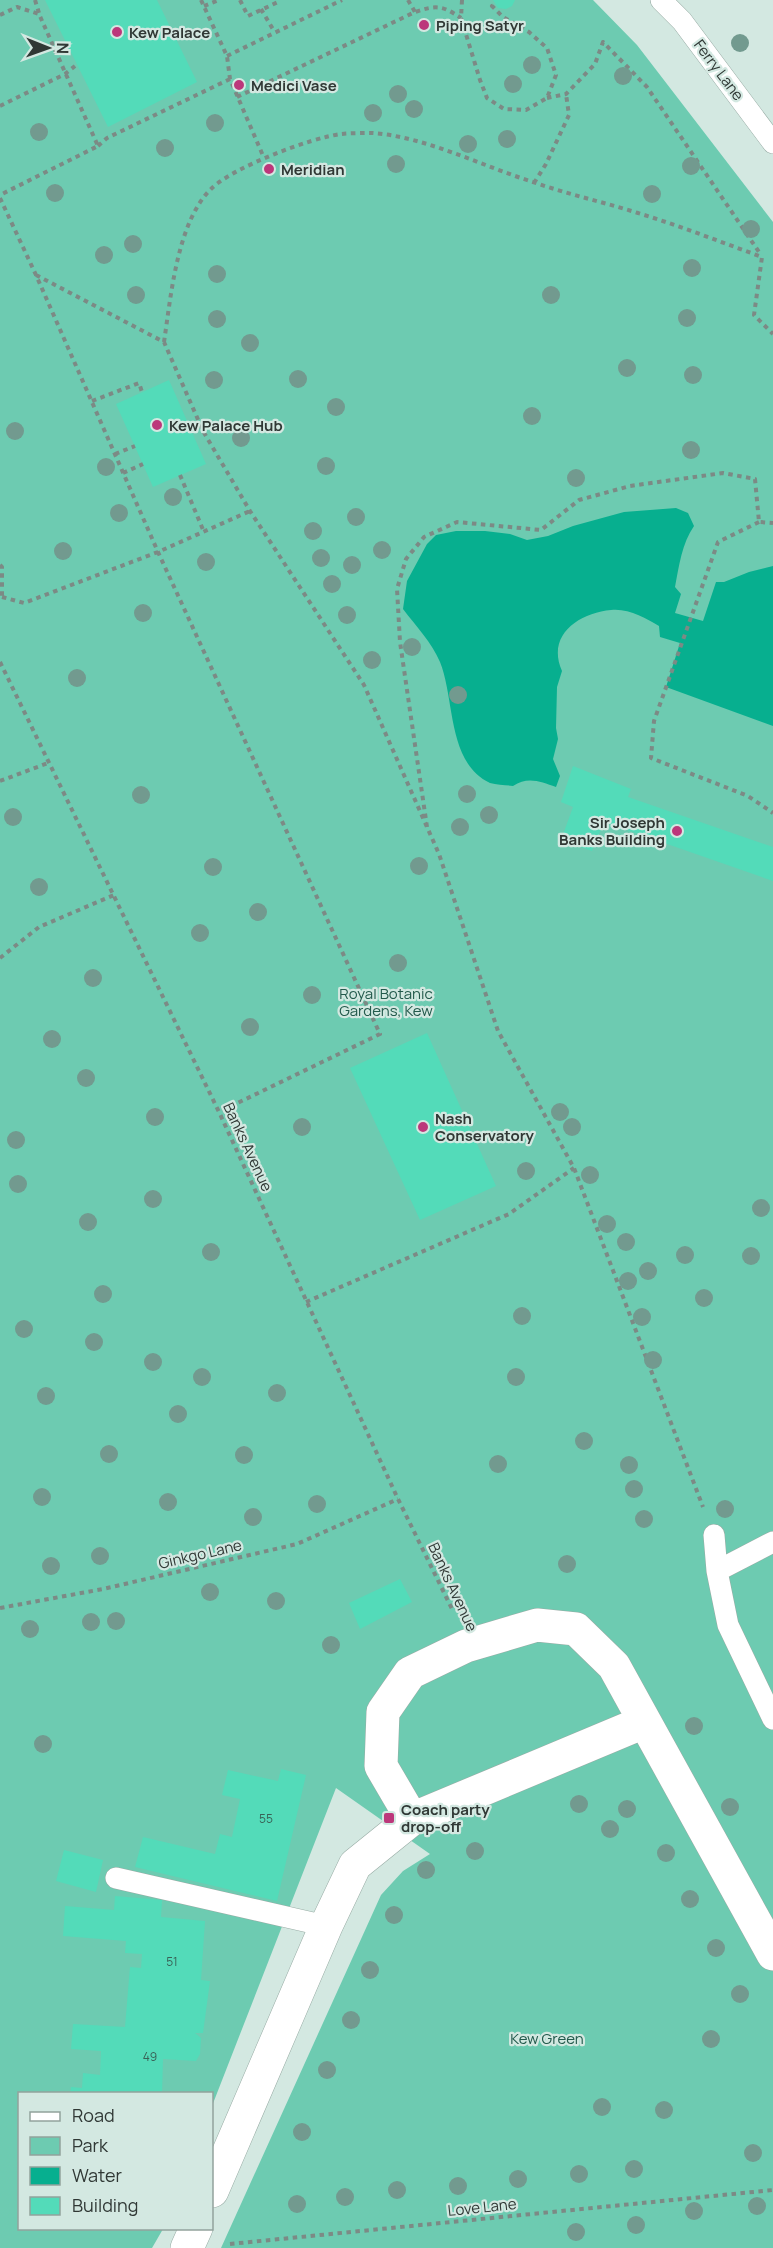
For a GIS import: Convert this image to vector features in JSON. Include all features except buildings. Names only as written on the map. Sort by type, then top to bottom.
[{"type":"street","points":[[412,1819],[381,1766],[383,1712],[410,1673],[466,1646],[537,1625],[576,1629],[614,1666],[773,1954]]},
{"type":"street","points":[[213,2189],[326,1926],[355,1865],[412,1819],[644,1722]]},
{"type":"street","points":[[187,2248],[196,2230]]},
{"type":"lane","name":"Ferry Lane","points":[[661,0],[682,21],[773,143]]},
{"type":"lane","points":[[714,1535],[717,1570],[728,1625],[773,1719]]},
{"type":"lane","points":[[717,1570],[773,1542]]},
{"type":"lane","points":[[116,1878],[326,1926]]},
{"type":"path","points":[[35,0],[39,14],[98,146]]},
{"type":"path","points":[[201,0],[226,56],[230,79],[237,98],[264,158]]},
{"type":"path","points":[[204,6],[219,0]]},
{"type":"path","points":[[240,0],[248,16],[278,2],[277,0]]},
{"type":"path","points":[[226,56],[335,1],[342,0]]},
{"type":"path","points":[[408,0],[415,12]]},
{"type":"path","points":[[462,0],[461,18],[480,80],[487,98],[504,109],[526,110],[547,98],[566,94],[595,64],[603,42],[647,87],[762,256],[754,315],[773,334]]},
{"type":"path","points":[[495,5],[492,6],[503,17],[529,32],[547,48],[556,75],[547,98]]},
{"type":"path","points":[[237,98],[415,12],[432,6],[447,8],[461,18]]},
{"type":"path","points":[[0,15],[17,7],[39,14]]},
{"type":"path","points":[[261,9],[274,31]]},
{"type":"path","points":[[0,106],[65,74],[75,66]]},
{"type":"path","points":[[219,1112],[380,1034],[158,552],[0,196],[98,146],[107,138],[230,79]]},
{"type":"path","points":[[534,183],[558,141],[568,115],[566,94]]},
{"type":"path","points":[[714,1535],[574,1168],[498,1031],[439,854],[364,685],[250,511],[203,431],[164,342],[175,271],[189,221],[212,188],[239,170],[264,158],[340,134],[371,133],[398,137],[534,183],[638,213],[762,256]]},
{"type":"path","points":[[36,275],[164,342]]},
{"type":"path","points":[[92,401],[139,383],[142,392]]},
{"type":"path","points":[[115,454],[135,446]]},
{"type":"path","points":[[123,472],[142,464]]},
{"type":"path","points":[[428,832],[400,642],[397,589],[406,559],[424,537],[457,522],[541,530],[579,500],[630,486],[723,472],[755,479],[759,522]]},
{"type":"path","points":[[180,475],[204,532]]},
{"type":"path","points":[[0,565],[2,567],[1,597],[24,603],[158,552],[250,511]]},
{"type":"path","points":[[773,523],[759,522],[718,542],[654,721],[651,758],[748,796],[773,813]]},
{"type":"path","name":"Banks Avenue","points":[[0,662],[219,1112],[398,1499],[456,1617],[466,1646]]},
{"type":"path","points":[[0,781],[48,763]]},
{"type":"path","points":[[0,958],[39,927],[114,895]]},
{"type":"path","points":[[306,1302],[509,1214],[574,1168]]},
{"type":"path","name":"Ginkgo Lane","points":[[0,1608],[104,1589],[297,1544],[398,1499]]},
{"type":"path","name":"Love Lane","points":[[228,2244],[773,2190]]},
{"type":"green space","name":"Royal Botanic Gardens, Kew","points":[[0,0],[593,0],[637,45],[773,222],[773,2248],[221,2248],[381,1895],[403,1871],[430,1854],[336,1788],[213,2103],[213,2092],[18,2092],[18,2230],[162,2230],[152,2248],[0,2248]]},
{"type":"water","points":[[676,508],[688,513],[694,526],[684,547],[680,563],[675,587],[681,594],[675,613],[703,621],[716,582],[724,582],[773,566],[773,726],[666,687],[680,643],[660,637],[659,626],[643,617],[630,612],[611,610],[577,621],[568,628],[558,647],[558,658],[562,671],[557,687],[558,739],[553,759],[560,776],[556,787],[529,781],[513,786],[496,784],[476,774],[466,761],[459,746],[445,677],[437,655],[403,609],[407,581],[427,544],[436,535],[456,531],[510,534],[527,540],[548,536],[573,526],[624,512]]},
{"type":"place","name":"Piping Satyr","points":[[424,25]]},
{"type":"place","name":"Kew Palace","points":[[117,32]]},
{"type":"place","name":"Medici Vase","points":[[239,85]]},
{"type":"place","name":"Meridian","points":[[269,169]]},
{"type":"place","name":"Kew Palace Hub","points":[[157,425]]},
{"type":"place","name":"Sir Joseph Banks Building","points":[[677,831]]},
{"type":"place","name":"Nash Conservatory","points":[[423,1127]]},
{"type":"place","name":"Coach party drop-off","points":[[389,1818]]},
{"type":"park label","name":"Kew Green","points":[[547,2038]]}]
